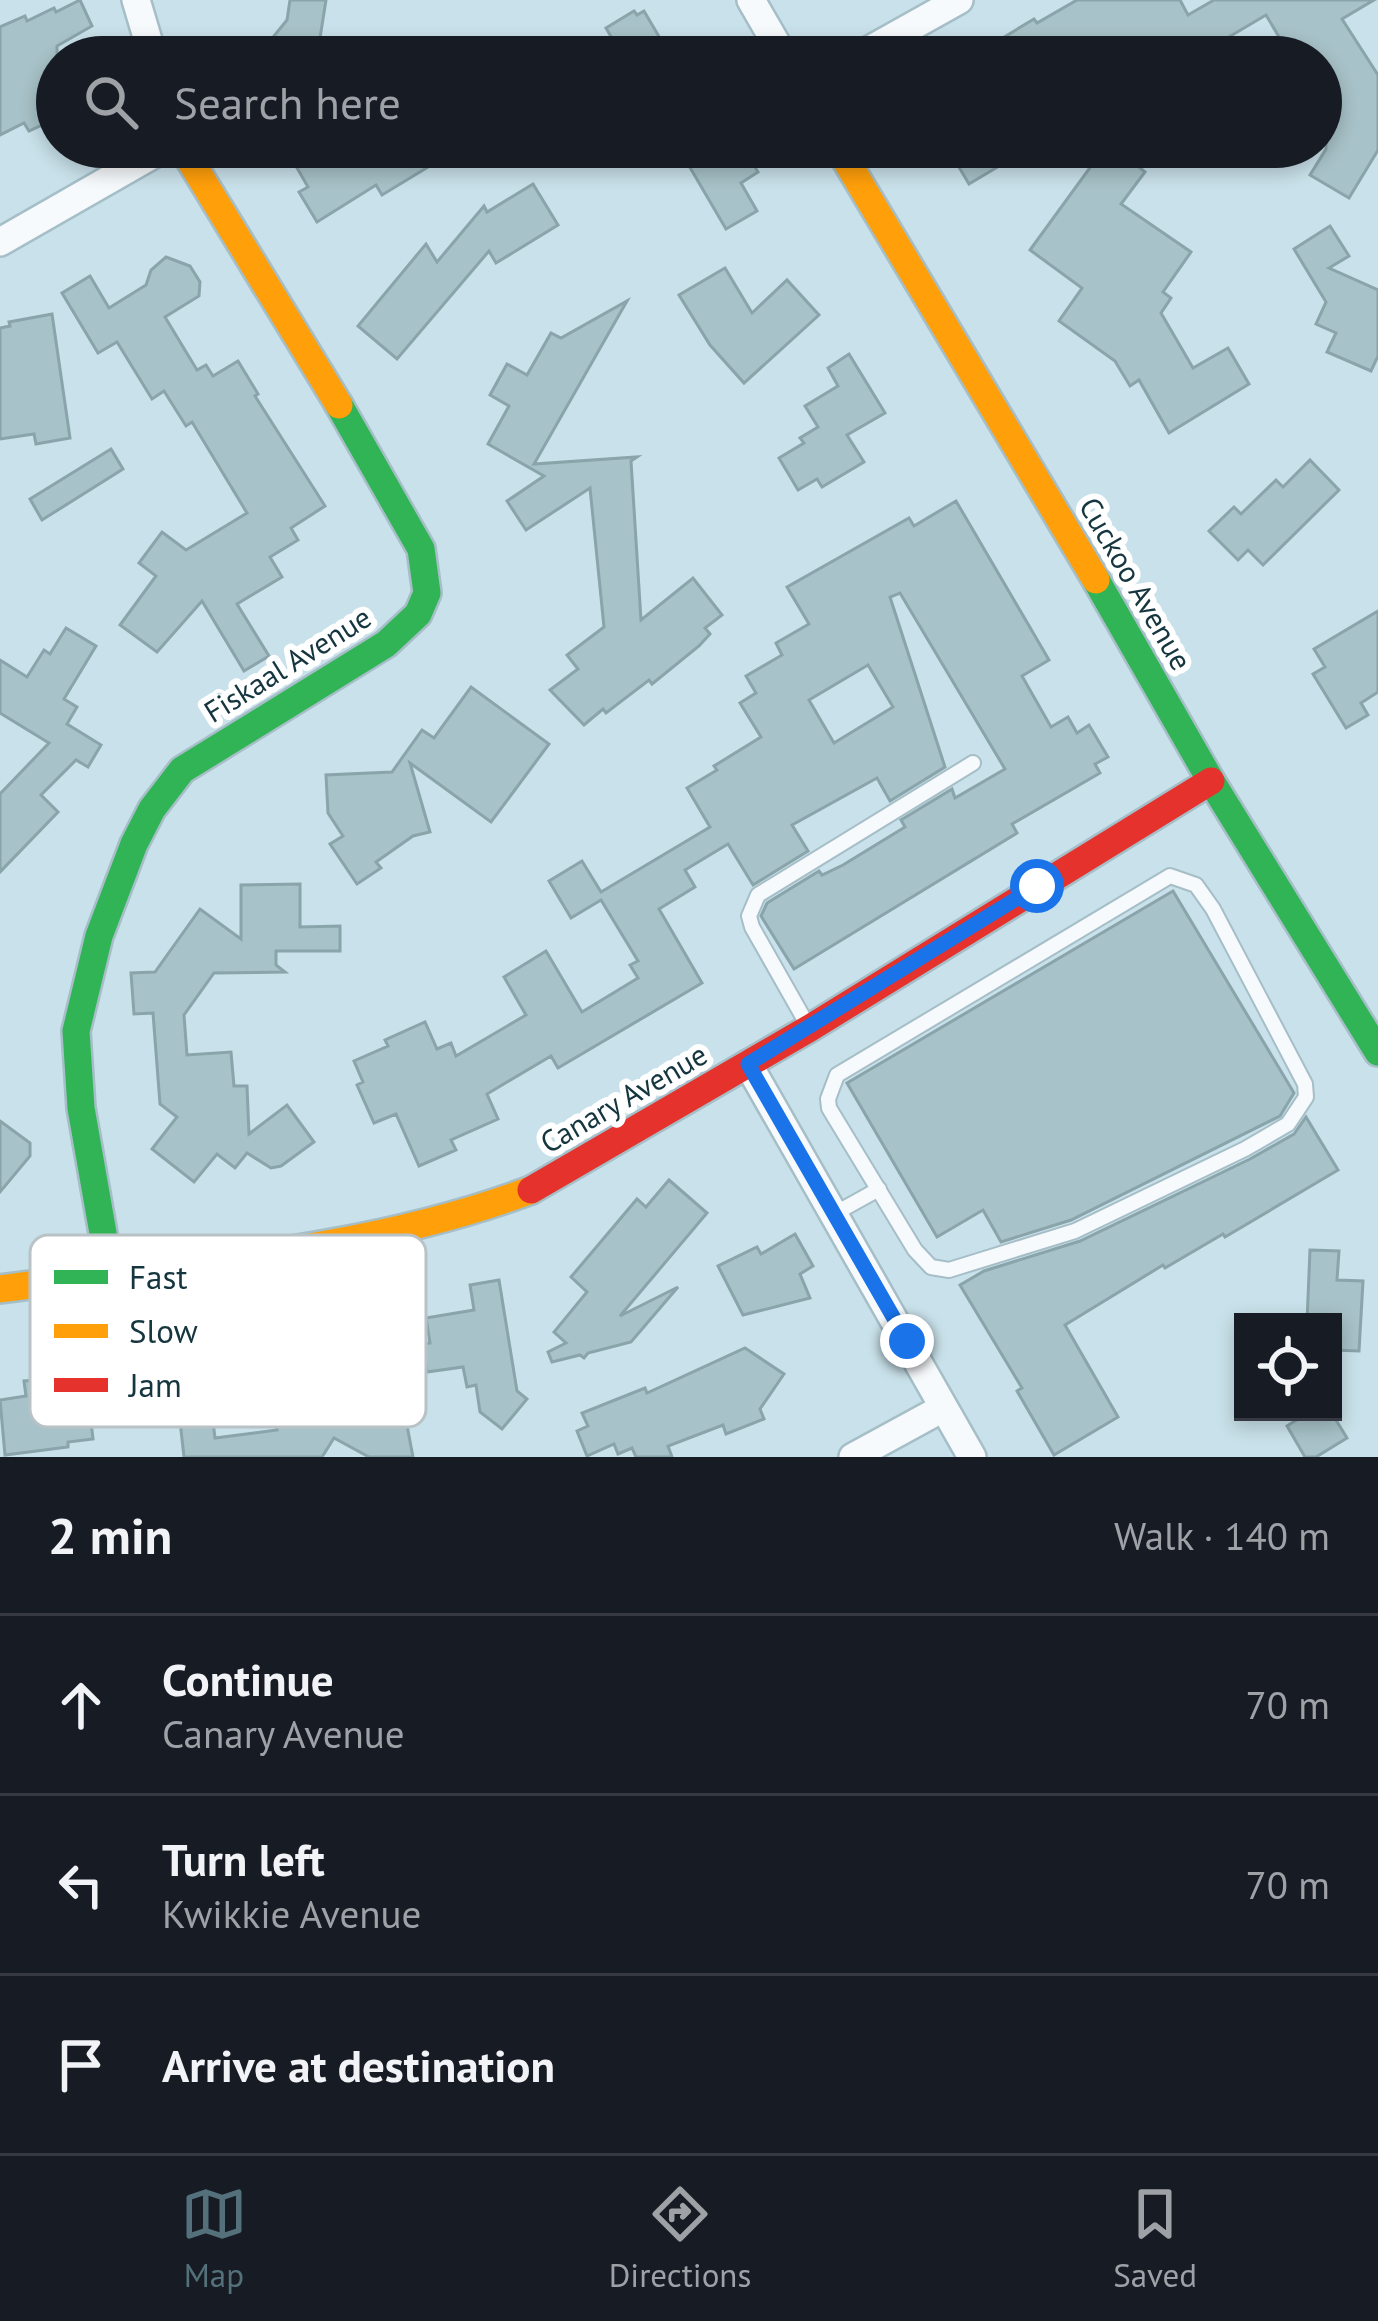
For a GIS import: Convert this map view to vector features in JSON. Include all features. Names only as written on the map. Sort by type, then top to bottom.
[{"type":"street","points":[[136,0],[146,36]]},
{"type":"street","points":[[751,0],[772,36]]},
{"type":"street","points":[[895,36],[959,0]]},
{"type":"street","points":[[0,242],[129,168]]},
{"type":"street","name":"Fiskaal Avenue","points":[[104,1235],[75,1050],[78,1011],[142,825],[182,770],[411,624],[426,600],[430,575],[421,549],[330,390],[195,168]]},
{"type":"street","name":"Cuckoo Avenue","points":[[850,168],[1211,781],[1378,1052]]},
{"type":"street","name":"Canary Avenue","points":[[361,1235],[475,1211],[538,1187],[810,1028],[1211,781]]},
{"type":"street","points":[[748,1064],[972,1457]]},
{"type":"street","name":"Canary Avenue","points":[[0,1289],[30,1285]]},
{"type":"street","points":[[853,1457],[943,1408]]},
{"type":"lane","points":[[810,1028],[752,927],[752,905],[758,895],[973,763]]},
{"type":"lane","points":[[1170,876],[1183,878],[1204,892],[1305,1084],[1306,1097],[1288,1124],[1075,1231],[949,1270],[931,1267],[921,1258],[879,1190],[829,1108],[831,1088],[845,1067],[1170,876]]},
{"type":"lane","points":[[834,1214],[879,1190]]},
{"type":"building","points":[[80,0],[92,26],[74,36],[36,36],[36,128],[29,131],[24,123],[0,135],[0,27],[54,8],[56,12]]},
{"type":"building","points":[[290,0],[326,0],[320,36],[274,36],[287,20]]},
{"type":"building","points":[[1077,0],[1180,0],[1188,15],[1214,0],[1374,0],[1342,19],[1378,75],[1378,150],[1349,198],[1310,175],[1314,168],[1342,168],[1342,36],[1278,36],[1266,15],[1230,36],[1006,36],[1034,19],[1037,23]]},
{"type":"building","points":[[634,11],[637,15],[644,11],[659,36],[611,36],[606,28]]},
{"type":"building","points":[[297,168],[426,168],[382,195],[376,185],[317,222],[299,192],[308,187]]},
{"type":"building","points":[[690,168],[756,168],[758,172],[741,183],[757,211],[726,229]]},
{"type":"building","points":[[959,168],[996,168],[969,184]]},
{"type":"building","points":[[1090,168],[1140,168],[1145,172],[1121,204],[1191,252],[1163,292],[1171,298],[1161,313],[1193,368],[1228,348],[1249,384],[1169,433],[1139,380],[1130,386],[1115,361],[1059,321],[1082,288],[1030,250]]},
{"type":"building","points":[[533,184],[558,225],[496,263],[489,251],[397,359],[358,326],[426,244],[437,262],[484,206],[487,212]]},
{"type":"building","points":[[1330,226],[1349,256],[1329,268],[1378,290],[1378,356],[1371,371],[1327,352],[1336,333],[1316,324],[1326,302],[1294,249]]},
{"type":"building","points":[[166,257],[190,266],[200,282],[199,296],[165,317],[197,370],[206,365],[213,376],[238,361],[325,506],[291,528],[298,540],[270,557],[282,577],[237,604],[269,656],[244,671],[202,601],[157,652],[120,625],[156,576],[139,563],[162,532],[186,550],[247,513],[192,422],[186,426],[164,391],[152,399],[117,342],[98,353],[62,293],[90,276],[109,308],[146,285],[151,270]]},
{"type":"building","points":[[725,268],[752,313],[787,280],[819,315],[744,383],[710,345],[679,295]]},
{"type":"building","points":[[627,301],[534,464],[637,457],[631,461],[641,620],[693,578],[722,615],[705,628],[710,634],[699,646],[652,684],[649,680],[584,725],[550,690],[578,669],[567,655],[604,627],[590,488],[526,530],[507,501],[544,476],[488,444],[509,406],[490,395],[507,364],[527,375],[551,333],[561,338]]},
{"type":"building","points":[[52,314],[70,438],[36,444],[34,434],[0,439],[0,328]]},
{"type":"building","points":[[849,354],[885,413],[847,435],[864,462],[822,487],[817,479],[798,490],[779,458],[804,443],[800,438],[818,427],[805,406],[838,386],[828,368]]},
{"type":"building","points":[[111,449],[123,469],[42,520],[30,499]]},
{"type":"building","points":[[1310,460],[1339,490],[1263,565],[1248,550],[1238,560],[1209,531],[1234,507],[1241,514],[1276,480],[1283,487]]},
{"type":"building","points":[[956,501],[1049,660],[1022,676],[1051,727],[1068,717],[1077,733],[1089,725],[1108,757],[1095,764],[1100,773],[1012,824],[1017,833],[794,969],[761,916],[767,903],[905,827],[901,820],[952,789],[955,798],[1005,769],[900,593],[890,597],[945,767],[890,801],[877,778],[792,825],[808,851],[753,885],[728,844],[685,870],[695,887],[659,909],[702,983],[558,1068],[551,1056],[487,1094],[498,1119],[451,1140],[456,1150],[419,1166],[396,1114],[374,1123],[357,1085],[363,1082],[354,1061],[425,1022],[437,1049],[451,1043],[456,1056],[526,1015],[504,977],[546,951],[582,1012],[638,978],[630,965],[638,961],[601,900],[571,918],[549,881],[582,861],[601,892],[710,827],[687,788],[761,737],[740,703],[756,693],[746,676],[782,655],[776,643],[809,624],[787,587],[909,518],[914,526]],"holes":[[[868,665],[893,707],[834,743],[809,700]]]},
{"type":"building","points":[[1378,611],[1378,692],[1361,703],[1368,715],[1346,728],[1313,674],[1325,667],[1314,649]]},
{"type":"building","points":[[66,628],[96,646],[64,699],[77,707],[67,724],[101,745],[88,767],[76,760],[41,795],[58,812],[0,872],[0,794],[49,743],[0,713],[0,660],[27,677],[44,650],[50,654]]},
{"type":"building","points":[[471,687],[549,744],[491,822],[410,763],[430,832],[413,836],[376,862],[381,868],[357,884],[330,844],[343,836],[328,813],[326,775],[392,772],[422,730],[434,738]]},
{"type":"building","points":[[300,884],[300,927],[340,926],[340,951],[276,951],[276,965],[285,972],[214,973],[184,1015],[187,1055],[231,1052],[234,1086],[247,1086],[249,1134],[287,1105],[314,1142],[271,1168],[247,1153],[235,1168],[217,1154],[194,1182],[152,1149],[177,1117],[160,1104],[153,1013],[134,1014],[131,973],[155,972],[200,909],[241,939],[241,885]]},
{"type":"building","points":[[1173,891],[1294,1093],[1280,1116],[1071,1220],[1001,1242],[983,1210],[937,1237],[847,1083]]},
{"type":"building","points":[[1306,1117],[1338,1170],[1225,1237],[1163,1265],[1065,1325],[1118,1417],[1054,1455],[1017,1391],[1022,1388],[960,1285],[984,1271],[1080,1241],[1250,1159],[1294,1134]]},
{"type":"building","points":[[0,1121],[30,1143],[30,1156],[0,1192]]},
{"type":"building","points":[[669,1180],[707,1213],[620,1316],[678,1287],[631,1342],[584,1358],[552,1362],[548,1352],[566,1343],[554,1332],[587,1292],[571,1277],[637,1199],[646,1207]]},
{"type":"building","points":[[795,1234],[813,1266],[800,1274],[810,1298],[743,1315],[718,1266],[757,1247],[761,1254]]},
{"type":"building","points":[[1310,1250],[1339,1251],[1337,1280],[1363,1281],[1359,1351],[1342,1350],[1342,1313],[1307,1313]]},
{"type":"building","points":[[499,1280],[517,1391],[527,1399],[502,1429],[480,1412],[476,1385],[467,1387],[463,1367],[427,1372],[426,1318],[474,1310],[470,1285]]},
{"type":"building","points":[[745,1348],[784,1374],[760,1409],[764,1419],[726,1434],[723,1425],[668,1446],[672,1457],[636,1457],[632,1448],[618,1454],[614,1444],[587,1456],[577,1431],[588,1426],[582,1413],[645,1388],[647,1393]]},
{"type":"building","points":[[24,1381],[30,1381],[30,1427],[92,1427],[93,1439],[5,1455],[0,1400],[26,1396]]},
{"type":"building","points":[[1295,1421],[1337,1421],[1347,1438],[1316,1457],[1305,1457],[1287,1426]]},
{"type":"building","points":[[181,1427],[214,1427],[215,1438],[276,1427],[407,1427],[413,1457],[369,1457],[334,1438],[322,1457],[184,1457]]},
{"type":"traffic: fast","points":[[103,1235],[81,1108],[76,1031],[99,936],[134,844],[152,809],[182,770],[386,644],[418,614],[427,593],[421,549],[339,405]]},
{"type":"traffic: fast","points":[[1096,580],[1211,781],[1378,1052]]},
{"type":"traffic: slow","points":[[195,168],[339,405]]},
{"type":"traffic: slow","points":[[851,168],[1096,580]]},
{"type":"traffic: slow","points":[[372,1235],[531,1190]]},
{"type":"traffic: slow","points":[[0,1289],[30,1285]]},
{"type":"traffic: jam","points":[[531,1190],[810,1028],[1211,781]]},
{"type":"route","points":[[907,1341],[748,1064],[1037,886]]}]
